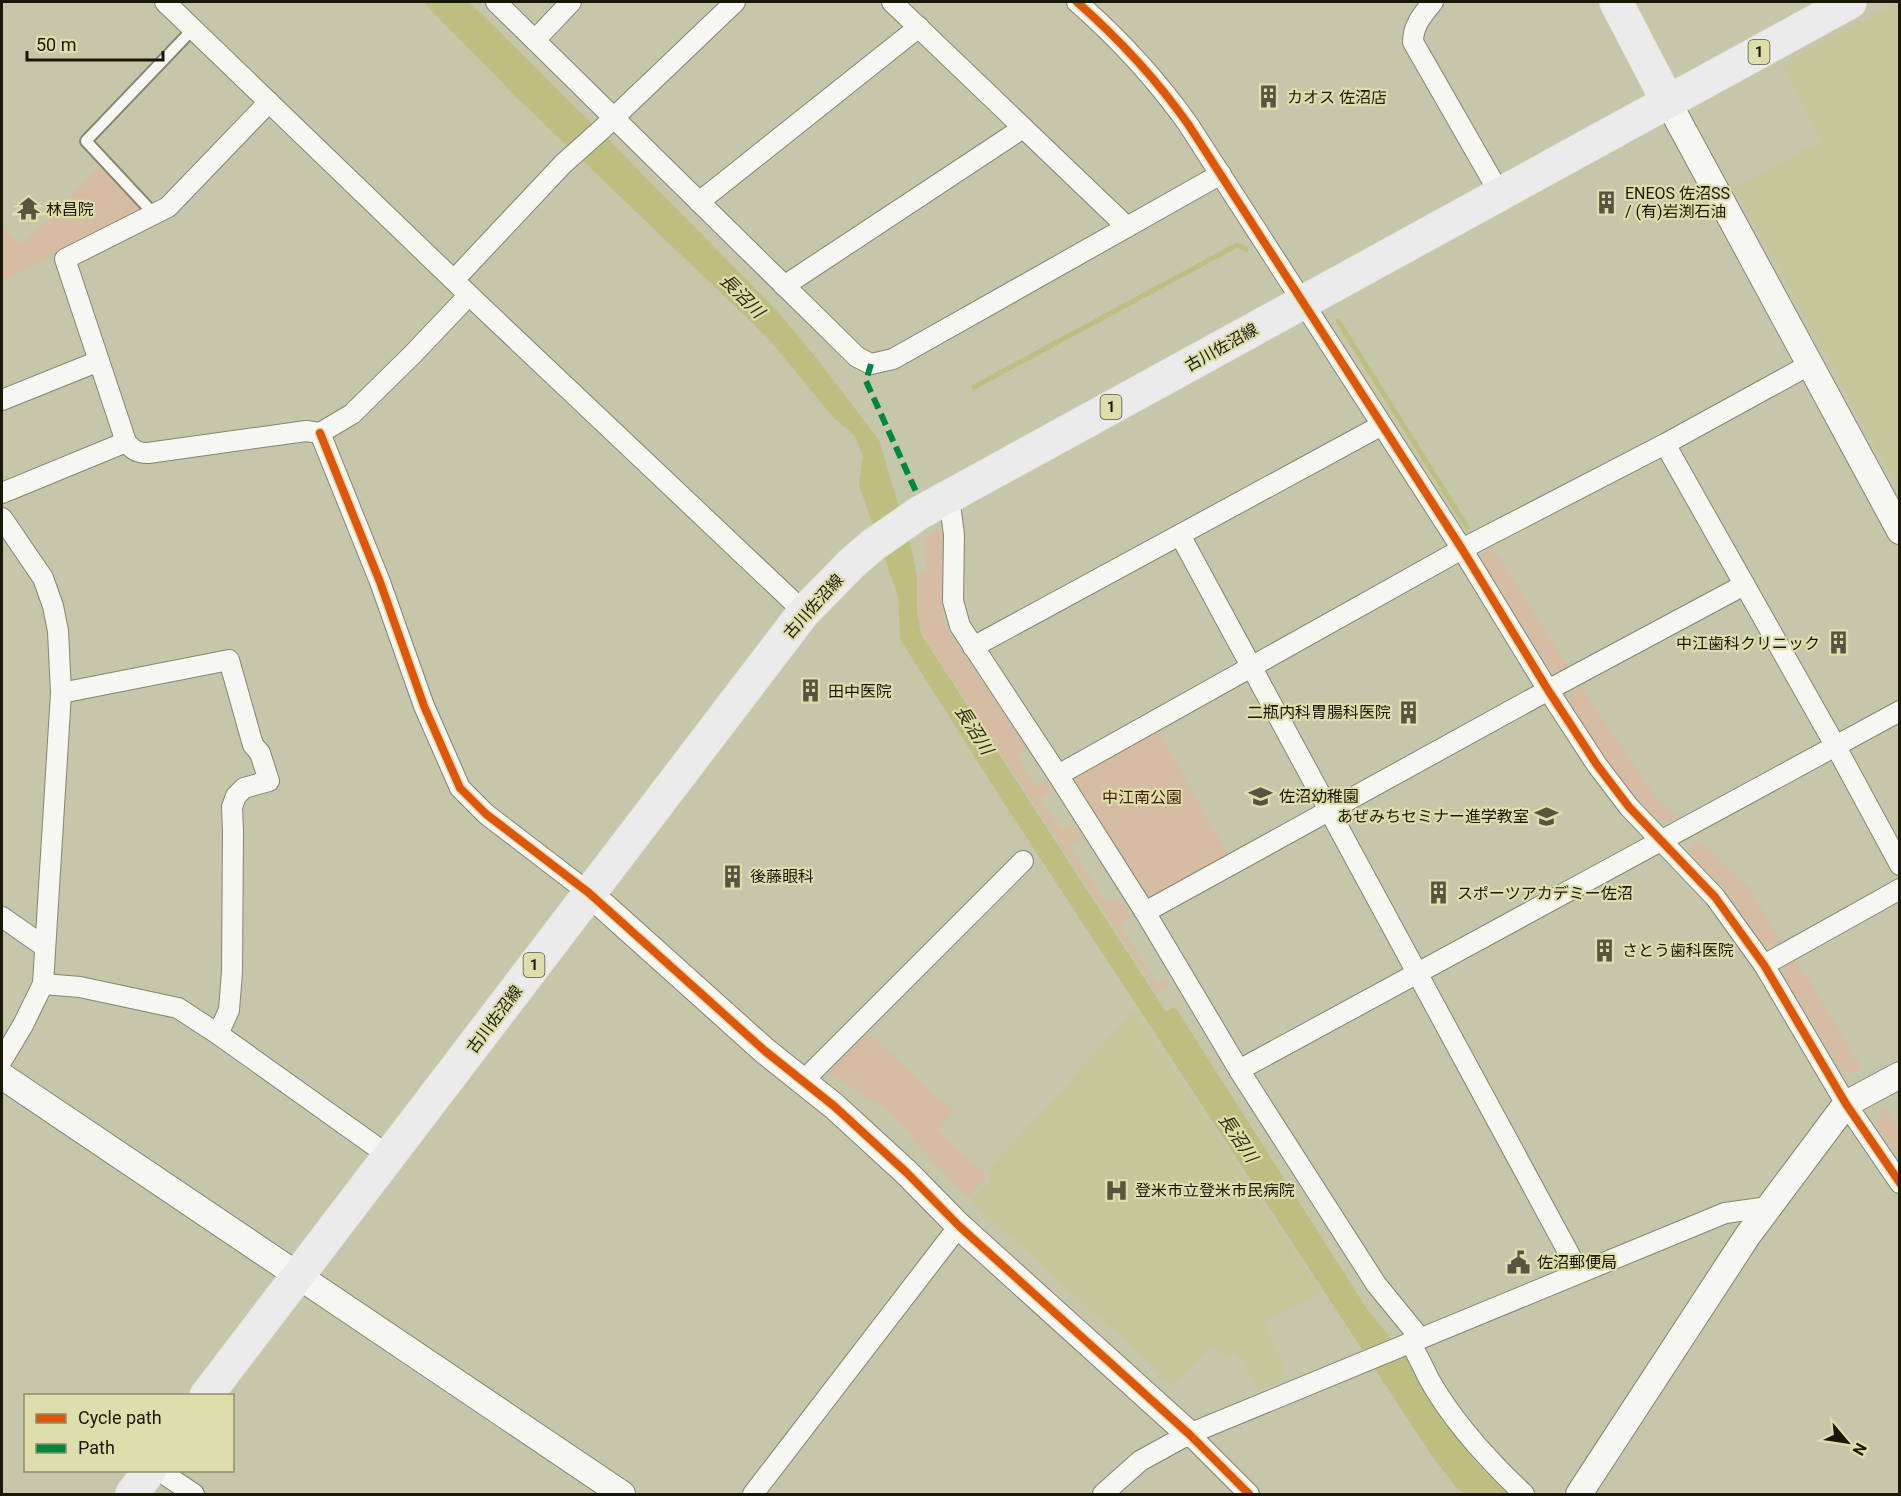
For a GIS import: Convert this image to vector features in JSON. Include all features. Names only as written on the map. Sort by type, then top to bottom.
[{"type":"main road","points":[[1616,2],[1668,102]]},
{"type":"main road","name":"古川佐沼線","points":[[207,1394],[804,612],[834,580],[873,545],[919,513],[1850,2]]},
{"type":"main road","points":[[132,1494],[148,1472]]},
{"type":"street","points":[[165,2],[453,280],[804,612]]},
{"type":"street","points":[[496,2],[535,40],[607,124],[699,202],[857,357],[871,364],[893,359],[1221,174]]},
{"type":"street","points":[[535,40],[571,2]]},
{"type":"street","points":[[453,280],[563,164],[735,2]]},
{"type":"street","points":[[892,2],[1127,227]]},
{"type":"street","points":[[1077,2],[1108,30],[1166,93],[1304,302],[1597,765],[1629,807],[1715,897],[1764,965],[1846,1104],[1899,1183]]},
{"type":"street","points":[[1433,2],[1418,21],[1413,42],[1500,194]]},
{"type":"street","points":[[699,202],[919,27]]},
{"type":"street","points":[[269,102],[168,207],[65,259],[126,442],[132,449],[139,453],[148,453],[306,431],[320,433],[352,414],[469,295]]},
{"type":"street","points":[[1668,102],[1809,365],[1892,501],[1899,531]]},
{"type":"street","points":[[784,286],[1023,128]]},
{"type":"street","points":[[2,400],[99,361]]},
{"type":"street","points":[[1058,775],[1462,549],[1665,444],[1809,365]]},
{"type":"street","points":[[973,646],[1382,425]]},
{"type":"street","points":[[320,433],[380,582],[424,706],[460,788],[486,814],[590,893],[765,1052],[834,1106],[908,1173],[959,1226],[1189,1434],[1249,1494]]},
{"type":"street","points":[[2,493],[126,442]]},
{"type":"street","points":[[1665,444],[1835,745],[1899,866]]},
{"type":"street","points":[[949,497],[954,535],[953,600],[960,626],[1145,912],[1239,1070],[1412,1341],[1430,1381],[1455,1417],[1493,1463],[1524,1494]]},
{"type":"street","points":[[2,518],[43,578],[49,592],[58,631],[61,693],[43,984],[23,1025],[2,1060]]},
{"type":"street","points":[[1180,536],[1579,1272]]},
{"type":"street","points":[[1145,912],[1744,585]]},
{"type":"street","points":[[61,693],[229,660],[253,745],[260,753],[268,781],[244,788],[236,795],[232,807],[232,972],[229,1010],[219,1034]]},
{"type":"street","points":[[1239,1070],[1899,711]]},
{"type":"street","points":[[803,1081],[1023,861]]},
{"type":"street","points":[[1764,965],[1899,889]]},
{"type":"street","points":[[2,917],[45,947]]},
{"type":"street","points":[[43,984],[80,987],[178,1008],[219,1034],[389,1156]]},
{"type":"street","points":[[2,1076],[622,1494]]},
{"type":"street","points":[[1579,1494],[1748,1235],[1846,1104],[1899,1076]]},
{"type":"street","points":[[1103,1494],[1140,1461],[1189,1434],[1725,1213],[1769,1207]]},
{"type":"street","points":[[753,1494],[959,1226]]},
{"type":"street","points":[[161,1472],[194,1494]]},
{"type":"lane","points":[[154,214],[86,141],[193,29]]},
{"type":"shaded area","points":[[1899,2],[1899,484],[1896,484],[1735,188],[1821,141],[1782,64]]},
{"type":"shaded area","name":"登米市立登米市民病院","points":[[1134,1010],[1321,1293],[1264,1321],[1288,1378],[1259,1390],[1235,1352],[1229,1359],[1213,1347],[1173,1385],[972,1202],[991,1179],[987,1172]]},
{"type":"green space","points":[[100,166],[142,211],[2,281],[2,226],[21,245]]},
{"type":"green space","points":[[937,528],[943,532],[945,541],[942,605],[944,621],[950,634],[1027,749],[1017,755],[1036,787],[1045,781],[1052,792],[1041,799],[1061,831],[1072,824],[1081,837],[1070,846],[1107,904],[1119,898],[1131,915],[1120,924],[1157,984],[1169,979],[1172,983],[1157,992],[922,633],[918,610],[919,574],[928,571],[922,541]]},
{"type":"green space","points":[[1491,550],[1499,556],[1569,668],[1563,671],[1551,670],[1482,560],[1484,553]]},
{"type":"green space","points":[[1579,684],[1656,798],[1678,817],[1669,822],[1653,817],[1636,799],[1603,755],[1569,700],[1573,687]]},
{"type":"green space","name":"中江南公園","points":[[1158,728],[1228,856],[1151,899],[1072,777]]},
{"type":"green space","points":[[1698,840],[1751,890],[1782,944],[1776,948],[1764,945],[1724,888],[1690,855],[1694,842]]},
{"type":"green space","points":[[1795,957],[1862,1068],[1859,1070],[1849,1072],[1841,1069],[1784,976],[1786,962]]},
{"type":"green space","points":[[866,1032],[954,1111],[938,1130],[987,1176],[967,1197],[883,1108],[853,1087],[827,1073]]},
{"type":"green space","points":[[1886,1108],[1899,1129],[1899,1159],[1878,1125],[1880,1115]]},
{"type":"water","name":"長沼川","points":[[423,2],[469,2],[778,312],[879,440],[911,548],[917,577],[917,611],[921,634],[1166,1012],[1174,1007],[1179,1013],[1367,1309],[1406,1357],[1453,1432],[1476,1463],[1508,1494],[1465,1494],[1455,1486],[1432,1456],[1002,800],[900,639],[898,596],[859,485],[863,455],[854,435],[833,417],[768,338],[517,98]]},
{"type":"waterway","points":[[974,387],[1237,245],[1246,249]]},
{"type":"waterway","points":[[1338,321],[1467,527]]},
{"type":"marked path","points":[[871,364],[866,381],[918,496]]},
{"type":"cycle path","points":[[1077,2],[1136,60],[1188,124],[1462,549],[1548,690],[1597,765],[1629,807],[1715,897],[1764,965],[1846,1104],[1900,1183]]},
{"type":"cycle path","points":[[320,433],[380,582],[424,706],[460,788],[486,814],[589,893],[765,1051],[834,1106],[907,1173],[959,1226],[1189,1434],[1249,1494]]},
{"type":"place","name":"カオス 佐沼店","points":[[1269,97]]},
{"type":"place","name":"ENEOS 佐沼SS / (有)岩渕石油","points":[[1607,202]]},
{"type":"place","name":"林昌院","points":[[28,209]]},
{"type":"place","name":"中江歯科クリニック","points":[[1838,643]]},
{"type":"place","name":"田中医院","points":[[810,691]]},
{"type":"place","name":"二瓶内科胃腸科医院","points":[[1409,712]]},
{"type":"place","name":"佐沼幼稚園","points":[[1261,796]]},
{"type":"place","name":"あぜみちセミナー進学教室","points":[[1547,816]]},
{"type":"place","name":"後藤眼科","points":[[732,876]]},
{"type":"place","name":"スポーツアカデミー佐沼","points":[[1439,893]]},
{"type":"place","name":"さとう歯科医院","points":[[1604,950]]},
{"type":"place","name":"登米市立登米市民病院","points":[[1117,1190]]},
{"type":"place","name":"佐沼郵便局","points":[[1519,1262]]}]
